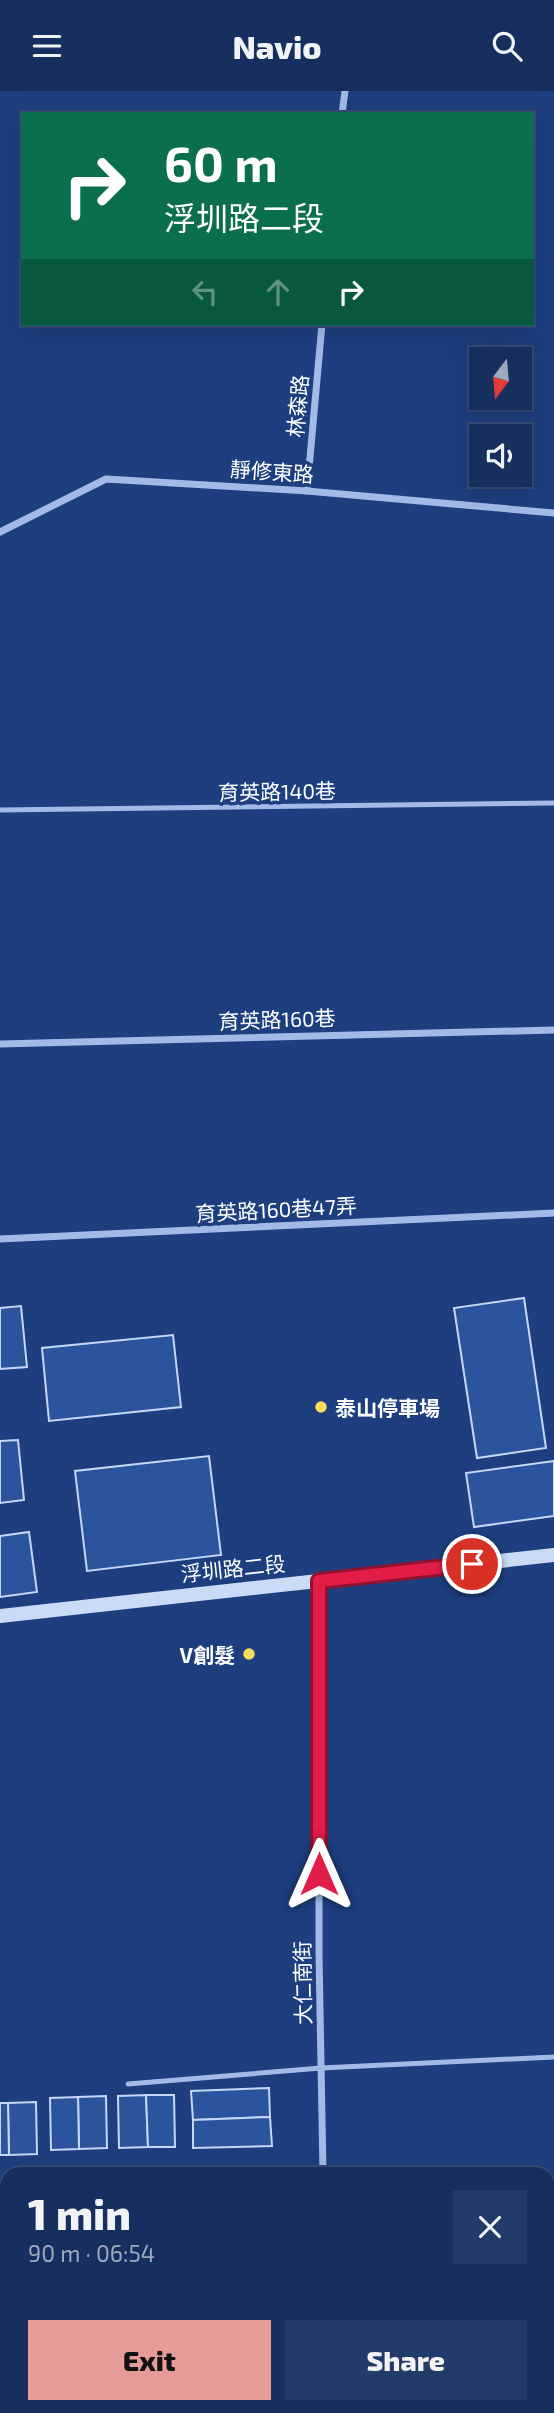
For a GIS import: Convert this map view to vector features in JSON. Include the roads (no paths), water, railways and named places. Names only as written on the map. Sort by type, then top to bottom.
[{"type":"street","points":[[342,112],[345,91]]},
{"type":"street","name":"林森路","points":[[307,491],[323,326]]},
{"type":"street","name":"靜修東路","points":[[0,532],[106,479],[307,491],[554,513]]},
{"type":"street","name":"育英路160巷","points":[[0,1044],[554,1030]]},
{"type":"street","name":"育英路160巷47弄","points":[[0,1239],[554,1213]]},
{"type":"street","name":"浮圳路二段","points":[[0,1616],[554,1555]]},
{"type":"street","name":"大仁南街","points":[[319,1581],[323,2167]]},
{"type":"lane","name":"育英路140巷","points":[[0,810],[554,803]]},
{"type":"lane","points":[[128,2084],[321,2068],[554,2057]]},
{"type":"place","name":"泰山停車場","points":[[321,1407]]},
{"type":"place","name":"V創髮","points":[[249,1654]]}]
